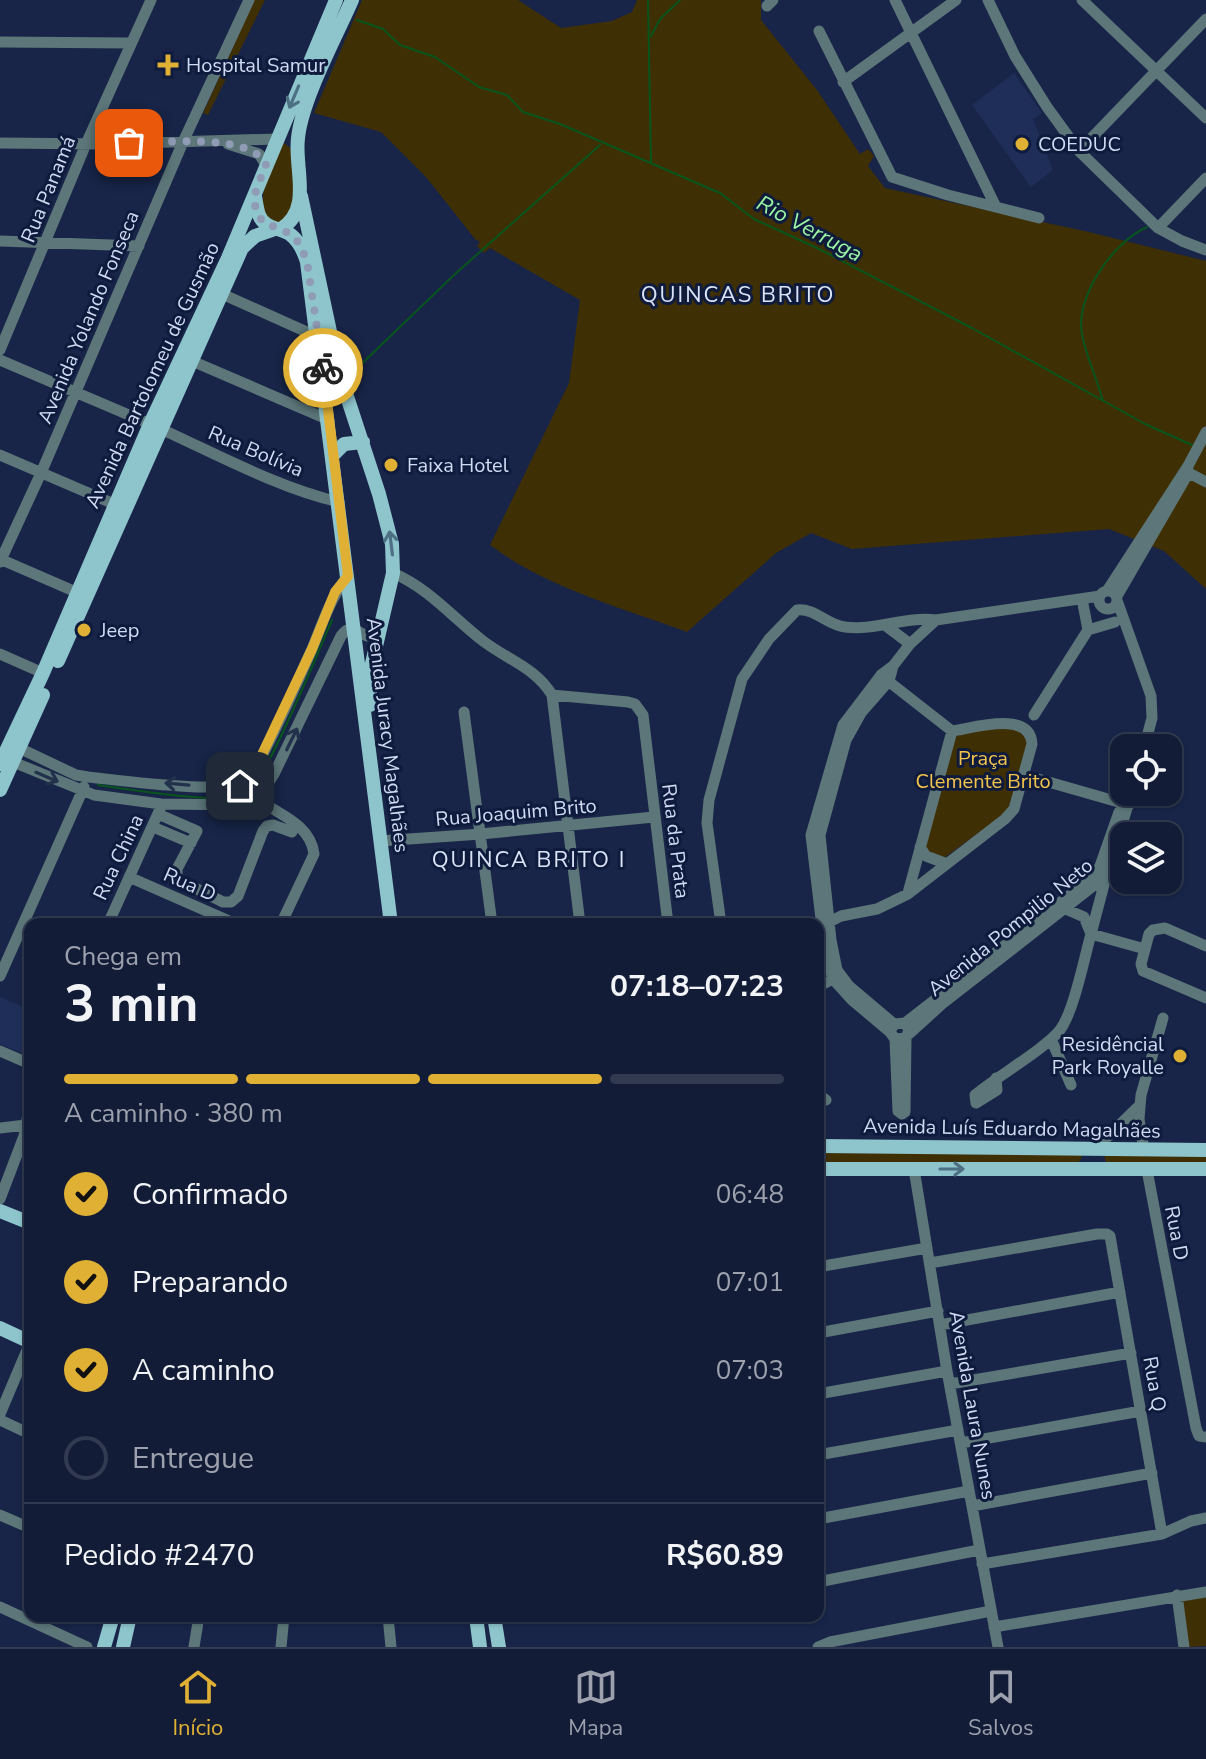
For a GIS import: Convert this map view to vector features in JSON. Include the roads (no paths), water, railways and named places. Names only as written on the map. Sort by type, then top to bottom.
[{"type":"main road","name":"Avenida Bartolomeu de Gusmão","points":[[8,754],[155,427],[336,0]]},
{"type":"main road","name":"Avenida Juracy Magalhães","points":[[352,0],[301,119],[297,149],[301,196],[338,369],[389,529],[393,573],[370,672],[370,697],[390,918]]},
{"type":"main road","name":"Avenida Juracy Magalhães","points":[[255,196],[259,215],[267,225],[299,242],[307,262],[383,841],[397,918]]},
{"type":"main road","points":[[278,229],[295,215],[301,196]]},
{"type":"main road","name":"Avenida Bartolomeu de Gusmão","points":[[0,790],[8,754],[114,504],[192,361],[242,248],[255,236],[278,229]]},
{"type":"main road","points":[[333,455],[344,444],[363,442]]},
{"type":"main road","name":"Avenida Luís Eduardo Magalhães","points":[[824,1147],[1206,1150]]},
{"type":"main road","points":[[1081,1170],[1090,1161],[1090,1148]]},
{"type":"main road","points":[[1118,1170],[1113,1165],[1113,1157],[1121,1150]]},
{"type":"main road","name":"Avenida Luís Eduardo Magalhães","points":[[824,1169],[1206,1169]]},
{"type":"main road","points":[[0,1211],[24,1221]]},
{"type":"main road","points":[[0,1328],[24,1340]]},
{"type":"main road","points":[[104,1647],[111,1622]]},
{"type":"main road","points":[[123,1647],[129,1622]]},
{"type":"main road","points":[[477,1622],[480,1647]]},
{"type":"main road","points":[[495,1622],[499,1647]]},
{"type":"street","name":"Rua Panamá","points":[[0,350],[86,144],[151,0]]},
{"type":"street","name":"Avenida Yolando Fonseca","points":[[0,560],[41,473],[183,142],[249,0]]},
{"type":"street","points":[[895,0],[995,205]]},
{"type":"street","points":[[843,82],[956,0]]},
{"type":"street","points":[[988,0],[1015,56],[1079,151],[1158,228],[1206,250]]},
{"type":"street","points":[[1082,0],[1206,118]]},
{"type":"street","points":[[1079,151],[1206,19]]},
{"type":"street","points":[[819,31],[892,177],[1039,218]]},
{"type":"street","points":[[0,42],[131,43]]},
{"type":"street","points":[[0,143],[276,139]]},
{"type":"street","points":[[216,141],[259,154],[266,165]]},
{"type":"street","points":[[1158,228],[1206,178]]},
{"type":"street","points":[[0,241],[139,246]]},
{"type":"street","points":[[222,294],[318,337]]},
{"type":"street","name":"Rua Bolívia","points":[[0,360],[246,467],[339,502]]},
{"type":"street","points":[[192,361],[329,420]]},
{"type":"street","points":[[1141,734],[1145,701],[1115,622],[1110,599],[1203,436]]},
{"type":"street","points":[[0,455],[114,504]]},
{"type":"street","points":[[1188,467],[1206,482]]},
{"type":"street","points":[[0,560],[76,592]]},
{"type":"street","points":[[393,573],[421,587],[480,639],[533,671],[552,695],[579,918]]},
{"type":"street","points":[[8,754],[88,777],[240,786],[250,780],[312,649],[335,592],[348,576]]},
{"type":"street","points":[[720,918],[709,839],[709,800],[742,679],[769,639],[797,610],[810,611],[830,624],[860,628],[1082,599],[1110,599]]},
{"type":"street","points":[[1082,599],[1088,630]]},
{"type":"street","points":[[1110,599],[1151,696],[1152,718],[1148,734]]},
{"type":"street","points":[[900,1032],[852,1000],[836,977],[825,924],[820,846],[822,825],[846,740],[893,666],[910,644],[936,620]]},
{"type":"street","points":[[825,924],[848,914],[877,909],[908,894],[1005,819],[1014,809],[1024,775],[1032,744],[1034,715],[1088,630],[1115,622]]},
{"type":"street","points":[[885,625],[910,644]]},
{"type":"street","points":[[8,754],[82,791],[160,809],[245,805],[261,794],[290,743],[345,630],[354,627],[367,636],[380,629]]},
{"type":"street","points":[[0,654],[43,673]]},
{"type":"street","points":[[885,678],[952,731],[1016,724],[1023,725],[1032,735]]},
{"type":"street","name":"Rua da Prata","points":[[552,695],[628,702],[635,704],[643,715],[667,918]]},
{"type":"street","points":[[464,712],[491,918]]},
{"type":"street","points":[[1016,724],[1034,715]]},
{"type":"street","points":[[908,894],[952,731]]},
{"type":"street","points":[[1024,775],[1110,796]]},
{"type":"street","points":[[26,918],[88,777]]},
{"type":"street","points":[[261,794],[263,803],[299,826],[309,835],[313,845],[314,854],[284,918]]},
{"type":"street","name":"Avenida Pompilio Neto","points":[[1062,907],[1097,872],[1123,806]]},
{"type":"street","name":"Avenida Pompilio Neto","points":[[900,1032],[1106,876],[1124,806]]},
{"type":"street","points":[[160,809],[197,831],[177,869],[177,879],[223,902],[231,902],[238,896],[267,826],[292,832]]},
{"type":"street","name":"Rua China","points":[[111,918],[160,809]]},
{"type":"street","name":"Rua Joaquim Brito","points":[[383,841],[654,817]]},
{"type":"street","points":[[153,827],[191,843]]},
{"type":"street","points":[[920,847],[926,856],[947,864]]},
{"type":"street","points":[[996,1078],[1051,1039],[1067,1017],[1106,876]]},
{"type":"street","name":"Rua D","points":[[129,877],[222,918]]},
{"type":"street","points":[[1062,907],[1087,920],[1091,934]]},
{"type":"street","points":[[0,976],[24,922]]},
{"type":"street","points":[[1206,946],[1165,928],[1158,928],[1149,934],[1141,964],[1143,971],[1206,998]]},
{"type":"street","points":[[1091,934],[1145,949]]},
{"type":"street","points":[[824,984],[836,977]]},
{"type":"street","points":[[1144,1150],[1139,1106],[1163,1018]]},
{"type":"street","points":[[900,1032],[905,1112],[902,1114],[898,1111],[900,1032]]},
{"type":"street","points":[[1051,1039],[1071,1085]]},
{"type":"street","points":[[0,1051],[24,1061]]},
{"type":"street","points":[[1090,1148],[1139,1106]]},
{"type":"street","points":[[0,1128],[24,1125]]},
{"type":"street","points":[[0,1199],[24,1131]]},
{"type":"street","name":"Avenida Laura Nunes","points":[[914,1169],[998,1647]]},
{"type":"street","name":"Rua D","points":[[1147,1170],[1196,1428],[1199,1436],[1206,1437]]},
{"type":"street","name":"Rua Q","points":[[930,1263],[1107,1234],[1112,1240],[1162,1529]]},
{"type":"street","points":[[824,1266],[927,1248]]},
{"type":"street","points":[[940,1325],[1120,1292]]},
{"type":"street","points":[[824,1332],[938,1311]]},
{"type":"street","points":[[824,1393],[1131,1353]]},
{"type":"street","points":[[24,1358],[0,1417],[24,1431]]},
{"type":"street","points":[[961,1443],[1141,1411]]},
{"type":"street","points":[[824,1454],[958,1430]]},
{"type":"street","points":[[972,1506],[1152,1473]]},
{"type":"street","points":[[824,1518],[969,1491]]},
{"type":"street","points":[[0,1515],[24,1525]]},
{"type":"street","points":[[982,1564],[1206,1518]]},
{"type":"street","points":[[824,1581],[979,1550]]},
{"type":"street","points":[[994,1627],[1206,1592]]},
{"type":"street","points":[[1177,1595],[1184,1647]]},
{"type":"street","points":[[0,1607],[24,1618]]},
{"type":"street","points":[[824,1644],[991,1611]]},
{"type":"street","points":[[33,1622],[87,1647]]},
{"type":"street","points":[[194,1647],[198,1622]]},
{"type":"street","points":[[281,1647],[283,1622]]},
{"type":"street","points":[[389,1622],[391,1647]]},
{"type":"waterway","points":[[648,0],[651,163]]},
{"type":"waterway","points":[[651,36],[660,19],[680,0]]},
{"type":"waterway","name":"Rio Verruga","points":[[357,20],[383,29],[400,45],[435,57],[479,87],[507,95],[523,112],[560,124],[720,193],[754,219],[817,248],[972,328],[1145,424],[1192,445]]},
{"type":"waterway","points":[[351,374],[455,274],[600,145]]},
{"type":"waterway","points":[[1103,401],[1082,334],[1084,303],[1110,257],[1134,234],[1147,227]]},
{"type":"waterway","points":[[98,785],[197,798],[245,796],[265,769],[278,743],[332,620]]},
{"type":"place","name":"Hospital Samur","points":[[168,65]]},
{"type":"place","name":"COEDUC","points":[[1022,144]]},
{"type":"place","name":"Faixa Hotel","points":[[391,465]]},
{"type":"place","name":"Jeep","points":[[84,630]]},
{"type":"place","name":"Residêncial Park Royalle","points":[[1180,1056]]},
{"type":"district","name":"QUINCAS BRITO","points":[[738,294]]},
{"type":"district","name":"QUINCA BRITO I","points":[[529,859]]},
{"type":"park label","name":"Praça Clemente Brito","points":[[983,770]]}]
